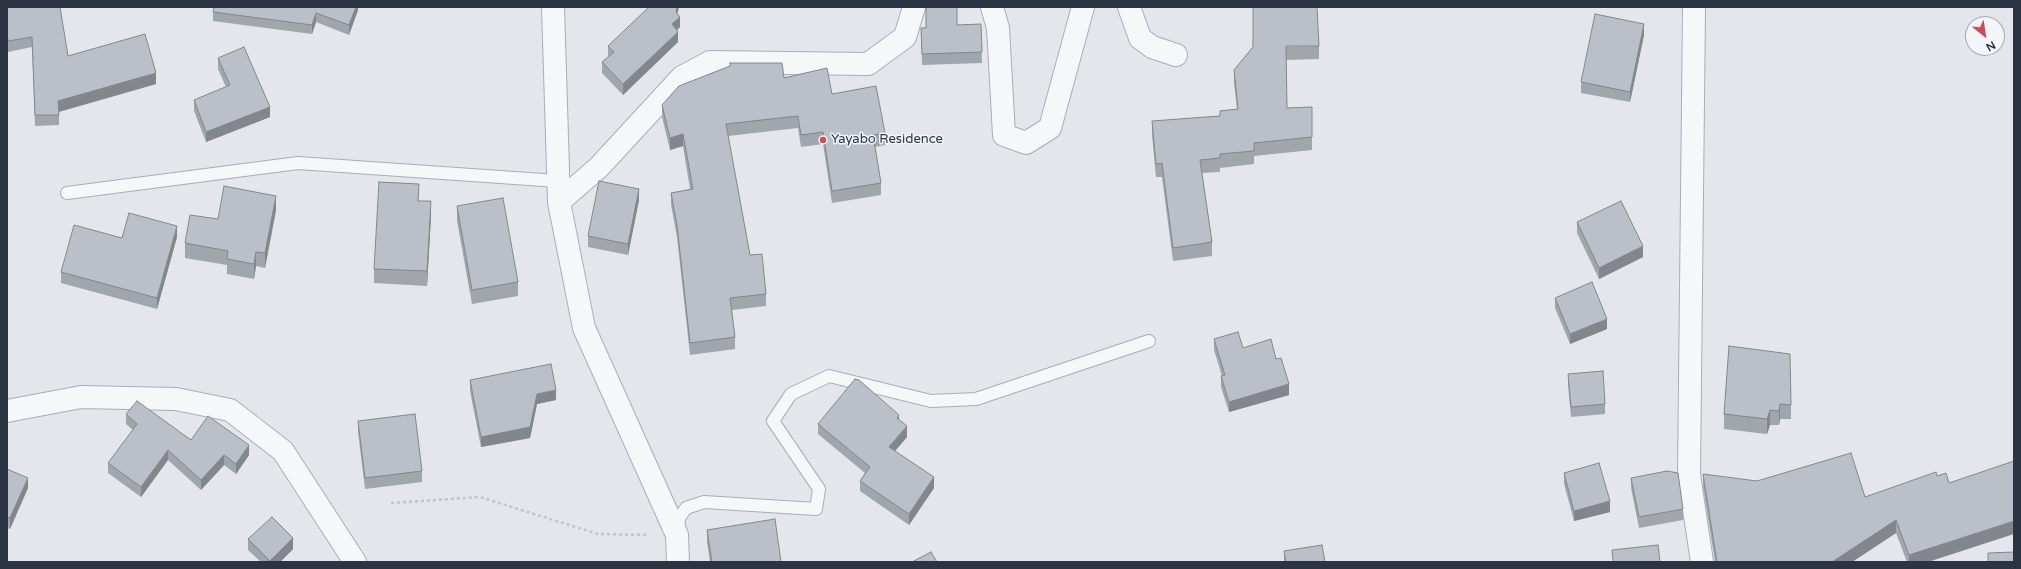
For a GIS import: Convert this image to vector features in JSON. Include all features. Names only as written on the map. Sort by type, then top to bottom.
[{"type":"street","points":[[553,7],[558,191],[584,328],[677,535],[678,562]]},
{"type":"street","points":[[558,191],[599,167],[682,77],[710,62],[868,64],[905,37],[914,7]]},
{"type":"street","points":[[992,7],[998,28],[1004,135],[1026,143],[1050,128],[1083,7]]},
{"type":"street","points":[[1129,7],[1140,38],[1152,47],[1176,55]]},
{"type":"street","points":[[1694,7],[1689,475],[1702,562]]},
{"type":"street","points":[[7,411],[81,397],[176,398],[230,410],[283,451],[355,562]]},
{"type":"lane","points":[[67,193],[298,163],[558,191]]},
{"type":"lane","points":[[677,535],[680,518],[686,508],[704,502],[816,509],[819,489],[772,420],[792,394],[829,376],[931,401],[976,399],[1149,341]]},
{"type":"path","points":[[391,503],[480,497],[598,534],[677,535]]},
{"type":"building","points":[[7,7],[60,7],[68,56],[145,34],[156,73],[58,101],[59,115],[35,115],[32,37],[8,41]]},
{"type":"building","points":[[214,7],[356,7],[349,25],[316,13],[312,25],[213,12]]},
{"type":"building","points":[[649,7],[677,7],[676,12],[680,17],[672,24],[678,32],[623,84],[602,62],[614,52],[608,46]]},
{"type":"building","points":[[926,7],[957,7],[957,25],[981,24],[982,52],[922,54],[921,28],[926,28]]},
{"type":"building","points":[[1253,7],[1317,7],[1319,46],[1286,46],[1287,108],[1312,107],[1312,137],[1254,143],[1254,151],[1220,154],[1220,158],[1200,160],[1212,242],[1173,248],[1162,163],[1156,164],[1152,121],[1220,116],[1220,111],[1238,109],[1234,70],[1253,47]]},
{"type":"building","points":[[1595,14],[1644,24],[1630,92],[1581,82]]},
{"type":"building","points":[[244,47],[270,107],[206,132],[194,100],[230,85],[218,58]]},
{"type":"building","points":[[730,63],[782,63],[784,78],[827,68],[832,94],[876,86],[885,133],[873,135],[881,183],[832,191],[823,132],[801,135],[798,116],[726,124],[750,255],[762,254],[766,294],[730,298],[735,337],[690,343],[677,225],[671,193],[693,189],[683,134],[670,138],[662,105],[679,86],[730,66]]},
{"type":"building","points":[[599,181],[639,189],[628,244],[588,236]]},
{"type":"building","points":[[379,182],[419,184],[418,201],[431,201],[427,271],[374,269]]},
{"type":"building","points":[[224,186],[276,196],[265,253],[256,252],[254,264],[227,259],[228,251],[185,243],[190,215],[218,219]]},
{"type":"building","points":[[503,198],[518,282],[472,290],[457,206]]},
{"type":"building","points":[[1621,201],[1643,246],[1599,268],[1577,222]]},
{"type":"building","points":[[129,213],[177,226],[157,298],[61,272],[74,225],[122,238]]},
{"type":"building","points":[[1592,282],[1607,319],[1570,334],[1555,298]]},
{"type":"building","points":[[1238,332],[1243,348],[1271,339],[1276,359],[1281,358],[1289,384],[1229,402],[1221,376],[1225,375],[1214,339]]},
{"type":"building","points":[[1729,346],[1790,354],[1791,405],[1780,404],[1779,411],[1770,410],[1767,419],[1724,414]]},
{"type":"building","points":[[551,364],[556,390],[537,394],[530,427],[481,437],[470,380]]},
{"type":"building","points":[[1603,371],[1605,404],[1571,407],[1568,374]]},
{"type":"building","points":[[855,379],[859,380],[899,415],[897,418],[907,426],[889,447],[934,477],[909,514],[860,481],[870,467],[818,424]]},
{"type":"building","points":[[137,401],[191,440],[208,416],[249,445],[236,464],[224,455],[201,480],[168,450],[141,487],[108,463],[137,424],[126,414]]},
{"type":"building","points":[[415,414],[422,471],[365,478],[358,421]]},
{"type":"building","points":[[1851,453],[1865,497],[1936,472],[1937,476],[1946,473],[1949,483],[2014,461],[2014,521],[1909,555],[1896,520],[1832,562],[1717,562],[1703,474],[1757,481]]},
{"type":"building","points":[[1599,463],[1610,501],[1574,511],[1564,473]]},
{"type":"building","points":[[7,469],[28,478],[10,518],[7,517]]},
{"type":"building","points":[[1667,471],[1678,473],[1683,509],[1639,517],[1631,478]]},
{"type":"building","points":[[272,517],[293,538],[270,561],[248,539]]},
{"type":"building","points":[[775,519],[781,562],[712,562],[707,530]]},
{"type":"building","points":[[1322,545],[1325,562],[1286,562],[1284,551]]},
{"type":"building","points":[[1658,545],[1660,562],[1613,562],[1612,550]]},
{"type":"building","points":[[931,552],[937,562],[912,562]]},
{"type":"building","points":[[2014,552],[2014,562],[1988,562],[1988,553]]},
{"type":"place","name":"Yayabo Residence","points":[[823,140]]}]
